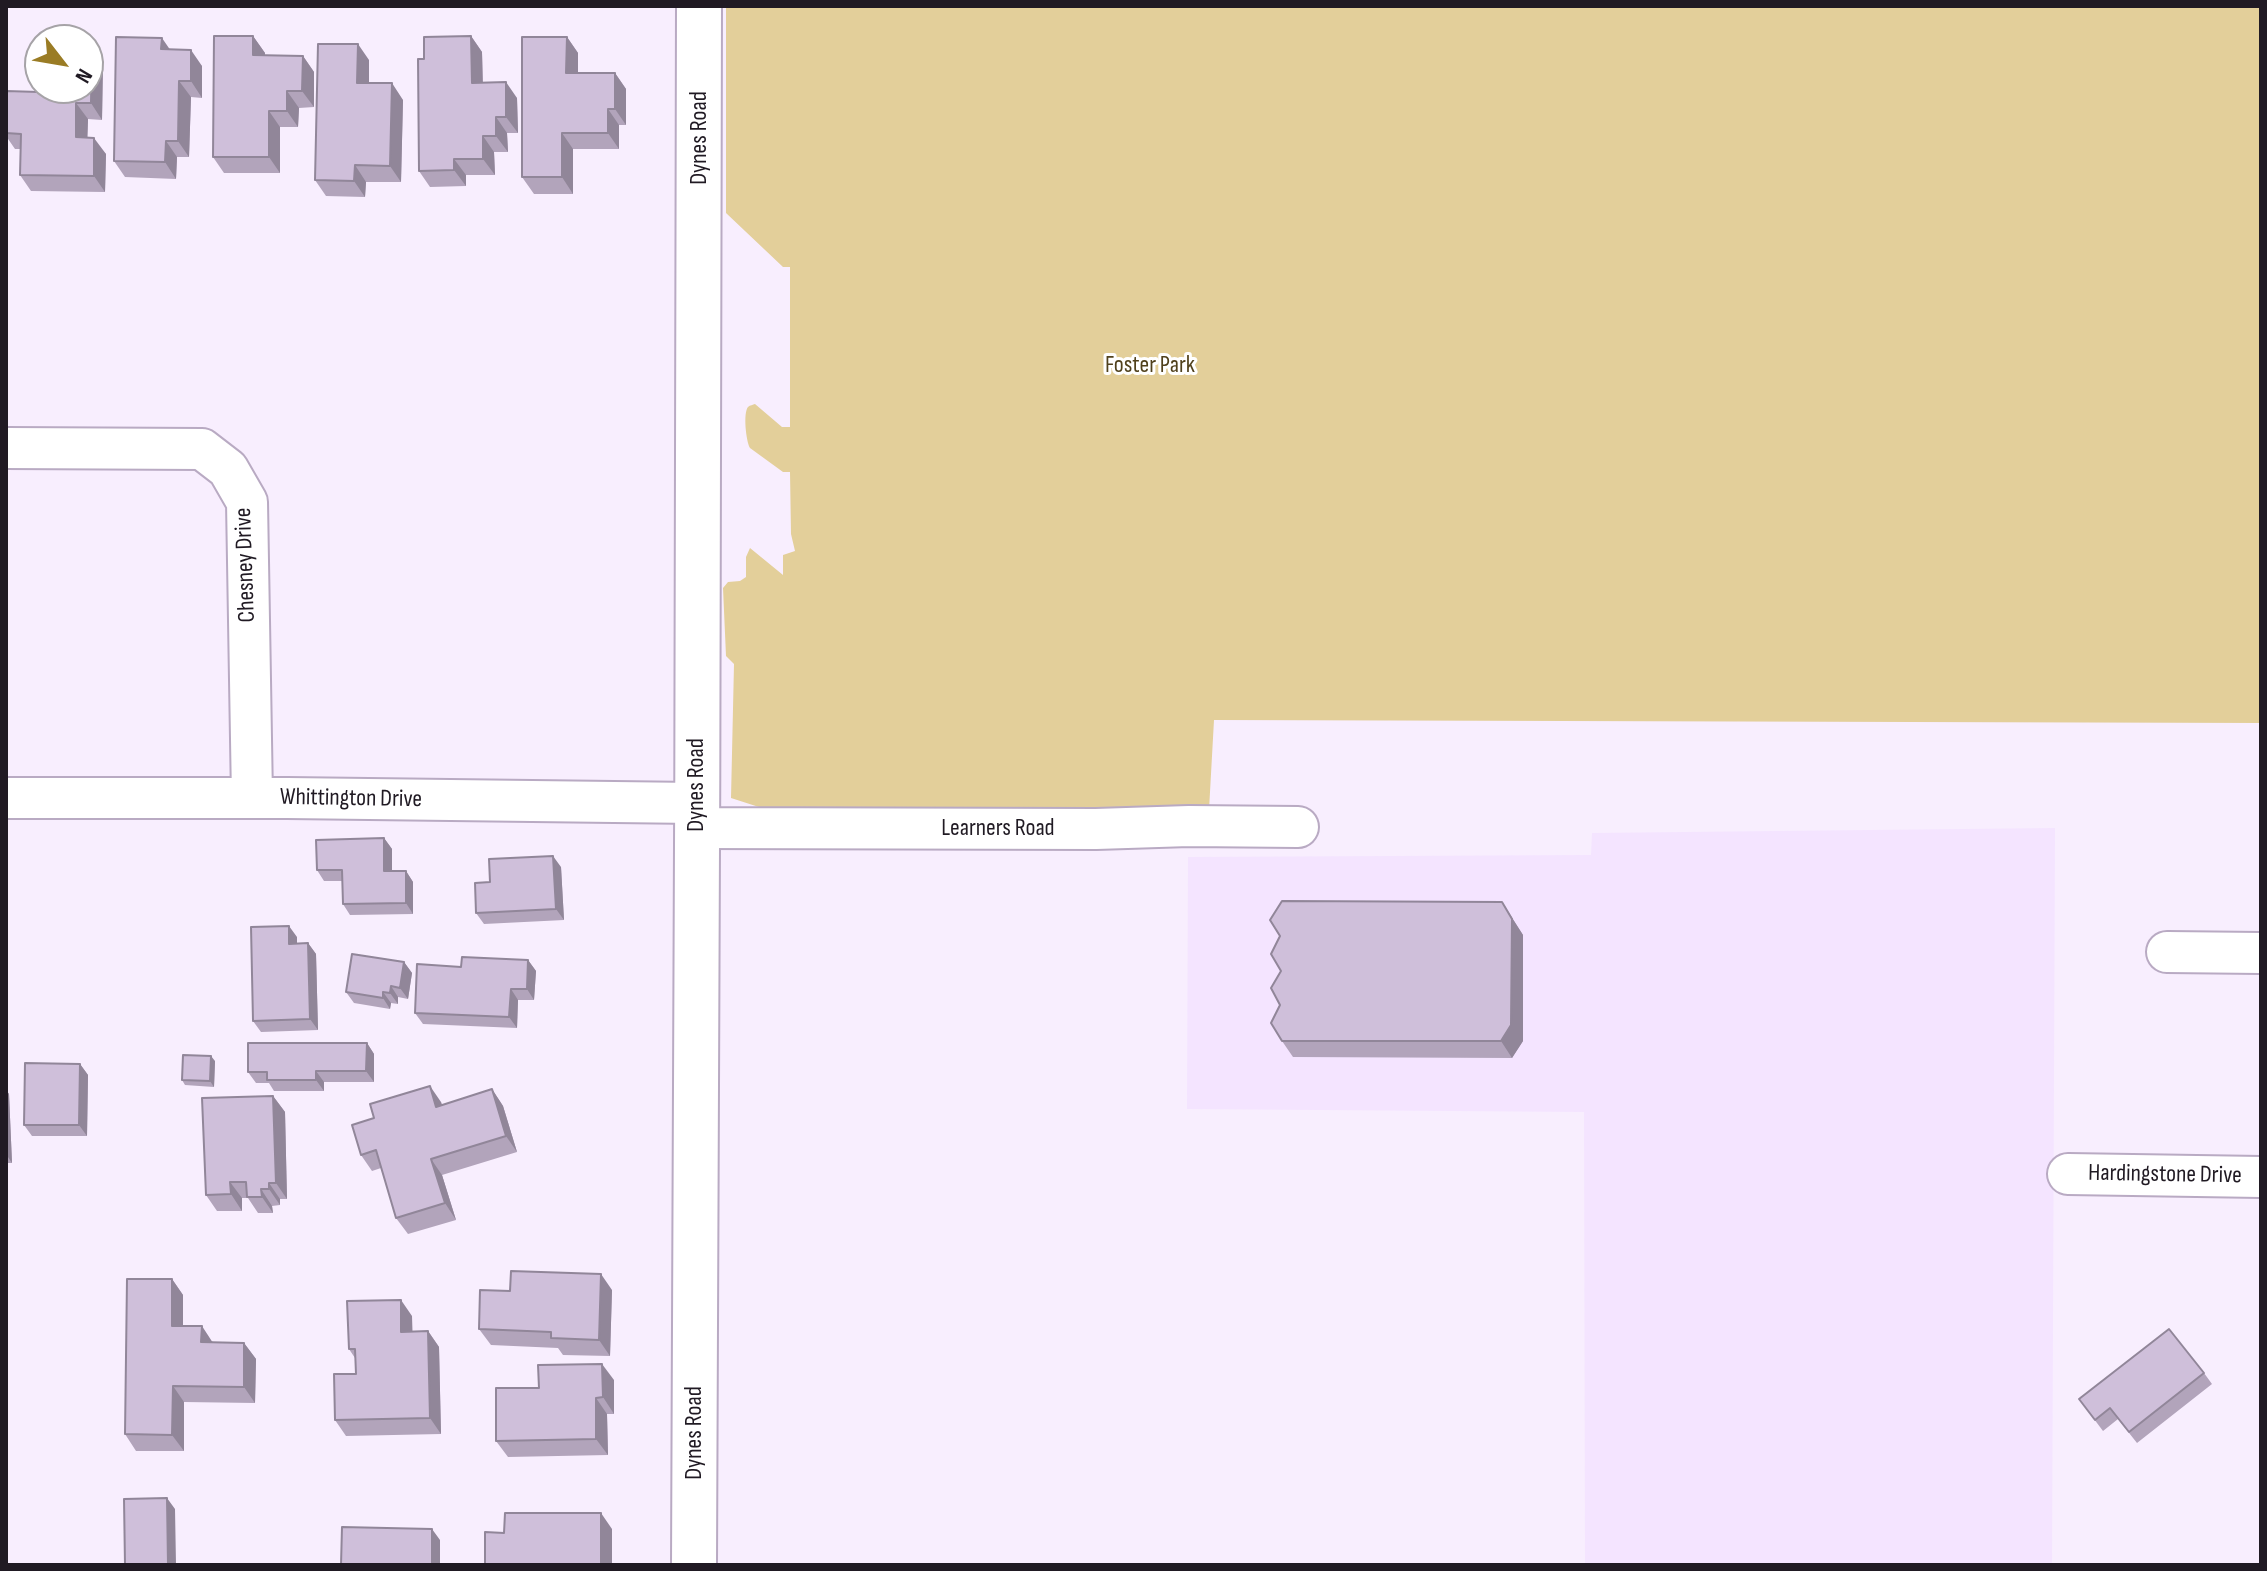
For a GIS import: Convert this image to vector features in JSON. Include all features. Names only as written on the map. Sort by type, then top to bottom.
[{"type":"street","name":"Dynes Road","points":[[694,1565],[699,6]]},
{"type":"street","name":"Chesney Drive","points":[[6,448],[202,449],[228,469],[247,502],[252,798]]},
{"type":"street","name":"Whittington Drive","points":[[6,798],[252,798],[696,815]]},
{"type":"street","name":"Learners Road","points":[[696,815],[1096,829],[1298,827]]},
{"type":"street","points":[[2167,952],[2261,953]]},
{"type":"street","name":"Hardingstone Drive","points":[[2068,1174],[2261,1177]]},
{"type":"shaded area","points":[[2055,828],[2052,1565],[1585,1565],[1584,1112],[1187,1109],[1188,857],[1591,855],[1592,833]]},
{"type":"green space","name":"Foster Park","points":[[726,6],[2261,6],[2261,723],[1214,720],[1209,810],[762,808],[731,798],[734,664],[726,656],[723,588],[728,582],[746,577],[746,557],[750,548],[783,575],[783,555],[795,551],[791,534],[790,472],[783,472],[750,448],[746,434],[746,410],[755,404],[782,427],[790,427],[790,267],[783,267],[726,213]]},
{"type":"building","points":[[214,36],[253,36],[253,55],[303,56],[302,91],[287,91],[287,111],[269,111],[269,157],[213,157]]},
{"type":"building","points":[[471,36],[472,83],[506,82],[506,117],[496,117],[496,136],[483,136],[483,159],[454,159],[454,170],[419,171],[418,59],[424,59],[424,37]]},
{"type":"building","points":[[116,37],[162,38],[161,49],[191,50],[191,81],[179,81],[178,141],[166,141],[165,162],[114,161]]},
{"type":"building","points":[[522,37],[567,37],[566,73],[615,73],[615,109],[608,109],[608,133],[562,133],[562,177],[522,177]]},
{"type":"building","points":[[318,44],[358,44],[357,83],[392,83],[390,166],[355,165],[354,181],[315,180]]},
{"type":"building","points":[[6,91],[24,92],[24,104],[76,104],[76,137],[94,138],[94,176],[20,175],[21,134],[6,133]]},
{"type":"building","points":[[384,838],[384,871],[406,871],[406,903],[343,904],[342,870],[317,870],[316,840]]},
{"type":"building","points":[[553,856],[556,909],[476,913],[475,883],[490,882],[489,859]]},
{"type":"building","points":[[1282,901],[1502,902],[1512,919],[1511,1025],[1501,1041],[1282,1041],[1271,1023],[1280,1005],[1271,988],[1281,971],[1271,954],[1280,936],[1270,920]]},
{"type":"building","points":[[289,926],[289,944],[308,943],[310,1019],[253,1021],[251,927]]},
{"type":"building","points":[[352,954],[404,962],[400,988],[391,986],[390,993],[383,992],[383,998],[346,992]]},
{"type":"building","points":[[462,957],[528,960],[527,989],[511,989],[509,1017],[415,1013],[417,964],[461,967]]},
{"type":"building","points":[[248,1043],[367,1043],[366,1071],[316,1071],[316,1080],[267,1080],[267,1072],[248,1072]]},
{"type":"building","points":[[183,1055],[211,1056],[210,1081],[182,1080]]},
{"type":"building","points":[[25,1063],[80,1064],[79,1125],[24,1125]]},
{"type":"building","points":[[430,1086],[436,1107],[492,1089],[506,1136],[431,1159],[445,1203],[396,1218],[376,1150],[361,1155],[352,1125],[374,1118],[370,1104]]},
{"type":"building","points":[[273,1096],[276,1183],[269,1183],[269,1189],[261,1189],[262,1197],[247,1197],[246,1182],[230,1182],[231,1194],[206,1195],[202,1098]]},
{"type":"building","points":[[511,1271],[601,1274],[599,1340],[551,1338],[551,1332],[479,1329],[480,1290],[510,1291]]},
{"type":"building","points":[[127,1279],[172,1279],[172,1326],[202,1326],[201,1342],[244,1343],[244,1387],[173,1386],[172,1435],[125,1434]]},
{"type":"building","points":[[401,1300],[401,1332],[428,1331],[430,1418],[335,1420],[334,1374],[356,1374],[355,1349],[349,1349],[347,1301]]},
{"type":"building","points":[[2169,1329],[2204,1373],[2129,1432],[2110,1408],[2095,1420],[2079,1399]]},
{"type":"building","points":[[602,1364],[603,1397],[596,1398],[596,1439],[496,1441],[496,1388],[539,1388],[538,1365]]},
{"type":"building","points":[[167,1498],[168,1565],[125,1565],[124,1499]]},
{"type":"building","points":[[505,1513],[601,1513],[601,1565],[485,1565],[485,1532],[504,1533]]},
{"type":"building","points":[[342,1527],[432,1529],[432,1565],[341,1565]]}]
